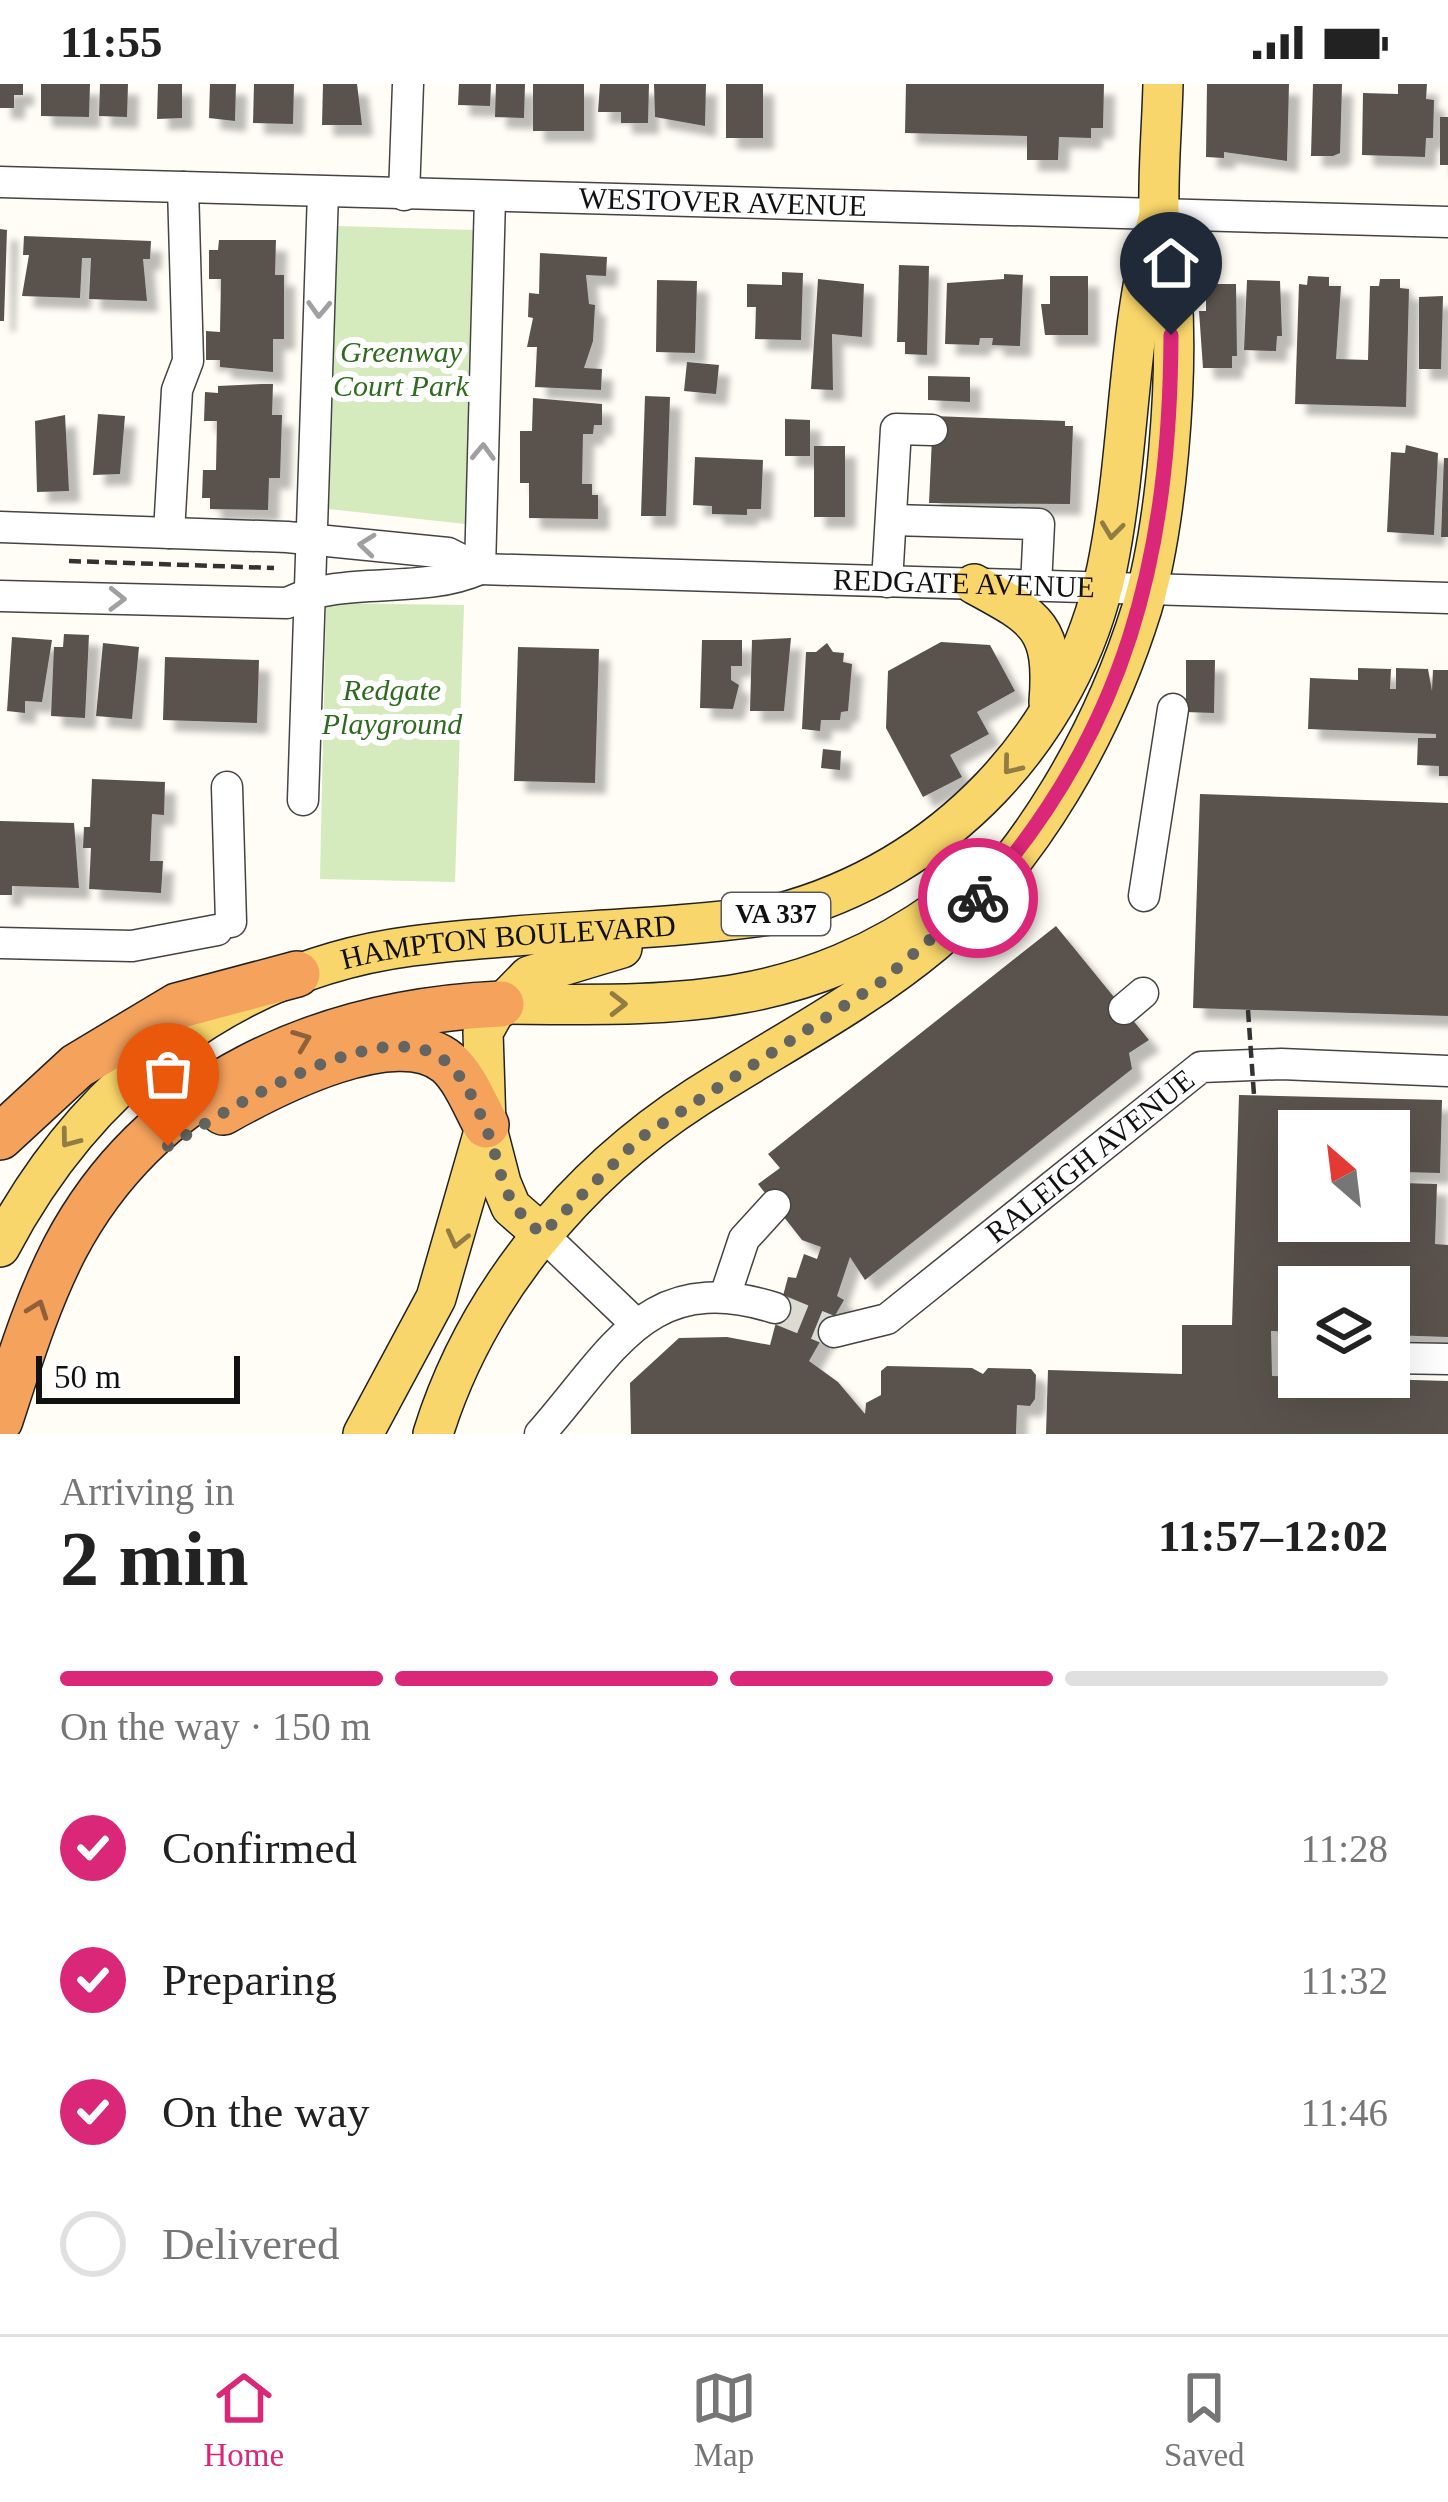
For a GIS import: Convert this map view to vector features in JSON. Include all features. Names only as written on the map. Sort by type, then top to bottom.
[{"type":"highway","points":[[0,1105],[80,1044],[177,1006],[296,974]]},
{"type":"highway","points":[[0,1422],[47,1284],[108,1183],[182,1110],[266,1055],[379,1017],[501,1004]]},
{"type":"highway","points":[[0,1137],[77,1066],[177,1006]]},
{"type":"highway","points":[[108,1183],[252,1096],[382,1048],[416,1048],[442,1058],[458,1074],[486,1126]]},
{"type":"main road","name":"HAMPTON BOULEVARD","points":[[434,1434],[477,1334],[542,1234],[597,1175],[664,1120],[881,982],[931,944],[985,891],[1026,837],[1064,782],[1097,721],[1147,588],[1171,380],[1172,291],[1159,215],[1163,84]]},
{"type":"main road","name":"HAMPTON BOULEVARD","points":[[0,1247],[40,1180],[105,1096],[209,1016],[296,974],[409,946],[720,922],[804,907],[905,860],[993,788],[1049,711],[1102,588],[1138,286],[1159,215]]},
{"type":"main road","points":[[974,584],[1022,610],[1044,633],[1052,665],[1049,711]]},
{"type":"main road","points":[[501,1004],[671,1004],[784,987],[923,921],[1026,837]]},
{"type":"main road","points":[[542,1234],[506,1198],[486,1126],[480,1046],[501,1004],[540,970],[720,922]]},
{"type":"main road","points":[[363,1434],[436,1298],[454,1253],[486,1126]]},
{"type":"main road","points":[[0,1422],[15,1434]]},
{"type":"street","points":[[404,195],[408,84]]},
{"type":"street","name":"WESTOVER AVENUE","points":[[0,182],[1448,222]]},
{"type":"street","points":[[169,533],[177,390],[188,361],[183,187]]},
{"type":"street","points":[[303,800],[323,192]]},
{"type":"street","points":[[479,569],[490,199]]},
{"type":"street","points":[[887,582],[896,429],[932,430]]},
{"type":"street","points":[[892,520],[1040,515],[1036,586]]},
{"type":"street","name":"REDGATE AVENUE","points":[[0,527],[313,540],[448,553],[479,569],[1448,598]]},
{"type":"street","name":"REDGATE AVENUE","points":[[0,596],[287,603],[311,591],[446,584],[479,569]]},
{"type":"street","points":[[1144,896],[1174,709]]},
{"type":"street","points":[[0,943],[133,946],[224,926],[226,787]]},
{"type":"street","name":"RALEIGH AVENUE","points":[[834,1332],[886,1319],[1201,1067],[1281,1064],[1448,1071]]},
{"type":"street","points":[[725,1296],[744,1239],[775,1205]]},
{"type":"street","points":[[542,1234],[636,1324]]},
{"type":"street","points":[[540,1434],[636,1324],[661,1306],[694,1295],[725,1296],[775,1308]]},
{"type":"street","points":[[1410,1358],[1448,1359]]},
{"type":"path","points":[[1248,1010],[1254,1095]]},
{"type":"green space","name":"Greenway Court Park","points":[[338,226],[473,230],[465,524],[329,509]]},
{"type":"green space","name":"Redgate Playground","points":[[326,603],[464,605],[455,882],[320,879]]},
{"type":"building","points":[[0,84],[23,84],[23,95],[14,95],[14,108],[0,108]]},
{"type":"building","points":[[41,84],[90,84],[89,117],[41,116]]},
{"type":"building","points":[[100,84],[128,84],[127,117],[99,116]]},
{"type":"building","points":[[158,84],[182,84],[182,118],[157,119]]},
{"type":"building","points":[[210,84],[236,84],[235,121],[209,118]]},
{"type":"building","points":[[254,84],[294,84],[293,124],[253,123]]},
{"type":"building","points":[[323,84],[357,84],[362,125],[322,125]]},
{"type":"building","points":[[459,84],[491,84],[490,106],[458,105]]},
{"type":"building","points":[[496,84],[525,84],[524,118],[495,117]]},
{"type":"building","points":[[533,84],[584,84],[584,131],[533,131]]},
{"type":"building","points":[[600,84],[649,84],[648,123],[621,123],[621,112],[598,112]]},
{"type":"building","points":[[654,84],[706,84],[705,126],[655,117]]},
{"type":"building","points":[[726,84],[763,84],[763,138],[726,138]]},
{"type":"building","points":[[906,84],[1104,84],[1103,128],[1091,128],[1091,138],[1059,137],[1058,160],[1027,160],[1027,136],[905,133]]},
{"type":"building","points":[[1207,84],[1289,84],[1287,161],[1224,152],[1224,158],[1206,157]]},
{"type":"building","points":[[1313,84],[1342,84],[1340,153],[1333,156],[1311,156]]},
{"type":"building","points":[[1398,84],[1427,84],[1426,99],[1434,100],[1433,138],[1426,138],[1425,157],[1362,155],[1363,93],[1398,94]]},
{"type":"building","points":[[1440,117],[1448,117],[1448,165],[1440,165]]},
{"type":"building","points":[[0,229],[7,230],[4,321],[0,321]]},
{"type":"building","points":[[24,236],[151,241],[150,259],[143,259],[147,301],[89,299],[91,258],[82,258],[80,298],[22,296],[29,255],[23,255]]},
{"type":"building","points":[[219,240],[276,240],[275,275],[284,275],[284,339],[273,339],[273,372],[220,367],[220,360],[206,360],[206,331],[220,332],[221,279],[209,279],[209,250],[218,250]]},
{"type":"building","points":[[540,253],[607,257],[606,276],[586,275],[589,304],[595,305],[593,341],[584,368],[602,369],[601,390],[535,387],[537,347],[527,347],[533,318],[528,317],[529,293],[539,294]]},
{"type":"building","points":[[899,265],[929,266],[927,355],[905,354],[905,342],[897,342]]},
{"type":"building","points":[[782,272],[803,273],[801,340],[755,339],[756,307],[747,307],[747,284],[782,285]]},
{"type":"building","points":[[1004,274],[1023,275],[1020,346],[992,345],[993,338],[980,338],[979,345],[945,344],[947,283],[1004,279]]},
{"type":"building","points":[[1050,276],[1088,276],[1088,335],[1045,335],[1041,304],[1050,304]]},
{"type":"building","points":[[1308,276],[1329,277],[1329,286],[1341,286],[1336,359],[1368,360],[1370,286],[1379,286],[1380,279],[1400,279],[1400,288],[1409,289],[1406,407],[1295,404],[1299,284],[1307,285]]},
{"type":"building","points":[[818,279],[864,284],[862,337],[832,334],[833,390],[811,389]]},
{"type":"building","points":[[657,280],[697,281],[695,353],[656,352]]},
{"type":"building","points":[[1247,280],[1280,281],[1282,336],[1277,336],[1276,351],[1244,350]]},
{"type":"building","points":[[1206,284],[1236,284],[1237,356],[1232,356],[1232,368],[1203,368],[1199,311],[1206,311]]},
{"type":"building","points":[[1443,296],[1441,369],[1419,369],[1419,297]]},
{"type":"building","points":[[687,362],[719,365],[716,394],[684,391]]},
{"type":"building","points":[[928,376],[970,377],[970,402],[928,400]]},
{"type":"building","points":[[273,384],[272,415],[282,415],[280,478],[269,478],[268,510],[210,509],[210,498],[202,498],[203,470],[216,470],[217,421],[204,421],[205,392],[218,393],[218,386]]},
{"type":"building","points":[[645,396],[670,397],[666,516],[641,516]]},
{"type":"building","points":[[533,398],[602,404],[602,425],[594,425],[593,434],[583,434],[582,484],[592,484],[592,495],[598,495],[598,519],[529,518],[529,483],[520,483],[520,431],[532,431]]},
{"type":"building","points":[[98,414],[125,416],[120,474],[93,475]]},
{"type":"building","points":[[65,415],[69,491],[37,492],[35,421]]},
{"type":"building","points":[[933,416],[1065,421],[1065,426],[1073,426],[1070,504],[929,503]]},
{"type":"building","points":[[785,419],[810,420],[810,456],[785,456]]},
{"type":"building","points":[[1406,445],[1438,453],[1434,535],[1387,532],[1391,452],[1405,453]]},
{"type":"building","points":[[814,446],[845,446],[845,517],[814,517]]},
{"type":"building","points":[[695,457],[763,460],[761,509],[747,509],[747,515],[712,514],[712,506],[693,505]]},
{"type":"building","points":[[1444,458],[1448,458],[1448,537],[1441,537]]},
{"type":"building","points":[[64,634],[89,635],[85,718],[51,716],[54,647],[63,647]]},
{"type":"building","points":[[12,637],[52,640],[42,702],[25,701],[25,713],[7,711]]},
{"type":"building","points":[[791,638],[784,711],[750,711],[752,640]]},
{"type":"building","points":[[702,640],[742,640],[742,666],[731,666],[731,680],[739,685],[733,709],[700,708]]},
{"type":"building","points":[[941,642],[990,645],[1015,691],[977,712],[989,734],[950,755],[962,777],[923,797],[886,728],[888,671]]},
{"type":"building","points":[[103,643],[139,647],[132,719],[96,716]]},
{"type":"building","points":[[827,643],[833,652],[844,653],[843,662],[852,664],[848,711],[841,712],[840,720],[821,720],[820,731],[802,729],[806,652],[816,652]]},
{"type":"building","points":[[518,647],[599,649],[595,783],[514,781]]},
{"type":"building","points":[[165,657],[259,660],[257,723],[163,720]]},
{"type":"building","points":[[1186,660],[1215,660],[1214,713],[1186,712]]},
{"type":"building","points":[[1358,668],[1391,669],[1390,689],[1396,689],[1396,668],[1428,669],[1432,691],[1433,670],[1448,670],[1448,776],[1439,776],[1439,766],[1417,765],[1418,738],[1436,738],[1436,734],[1308,729],[1310,678],[1358,680]]},
{"type":"building","points":[[823,749],[841,751],[840,770],[821,768]]},
{"type":"building","points":[[92,779],[165,782],[164,815],[152,814],[150,861],[163,861],[161,893],[89,889],[91,848],[83,848],[84,827],[90,827]]},
{"type":"building","points":[[1200,794],[1448,803],[1448,1016],[1193,1008]]},
{"type":"building","points":[[0,821],[74,823],[79,888],[12,886],[12,895],[0,895]]},
{"type":"building","points":[[1056,926],[1149,1040],[1129,1053],[1132,1069],[865,1280],[850,1257],[837,1296],[844,1300],[809,1361],[838,1382],[865,1414],[866,1403],[881,1395],[881,1371],[887,1366],[972,1368],[983,1374],[988,1368],[1031,1369],[1036,1375],[1035,1399],[1030,1406],[1017,1405],[1016,1434],[631,1434],[630,1383],[679,1338],[727,1337],[770,1345],[788,1277],[796,1278],[804,1254],[817,1259],[821,1247],[802,1240],[758,1184],[780,1168],[768,1154]]},
{"type":"building","points":[[1239,1095],[1442,1100],[1440,1173],[1410,1172],[1410,1110],[1278,1110],[1278,1242],[1410,1242],[1410,1183],[1437,1184],[1435,1244],[1448,1245],[1448,1337],[1410,1336],[1410,1266],[1278,1266],[1278,1331],[1271,1331],[1272,1376],[1278,1376],[1278,1398],[1410,1398],[1410,1380],[1448,1381],[1448,1434],[1046,1434],[1048,1370],[1182,1374],[1182,1325],[1232,1325]]},
{"type":"tunnel","points":[[775,1308],[834,1332]]},
{"type":"way so far","points":[[168,1146],[252,1096],[301,1075],[382,1048],[416,1048],[442,1058],[458,1074],[486,1126],[511,1207],[542,1234],[597,1175],[640,1138],[692,1100],[881,982],[952,926],[978,898]]},
{"type":"route","points":[[978,898],[1064,782],[1111,691],[1135,629],[1155,551],[1171,335]]}]
